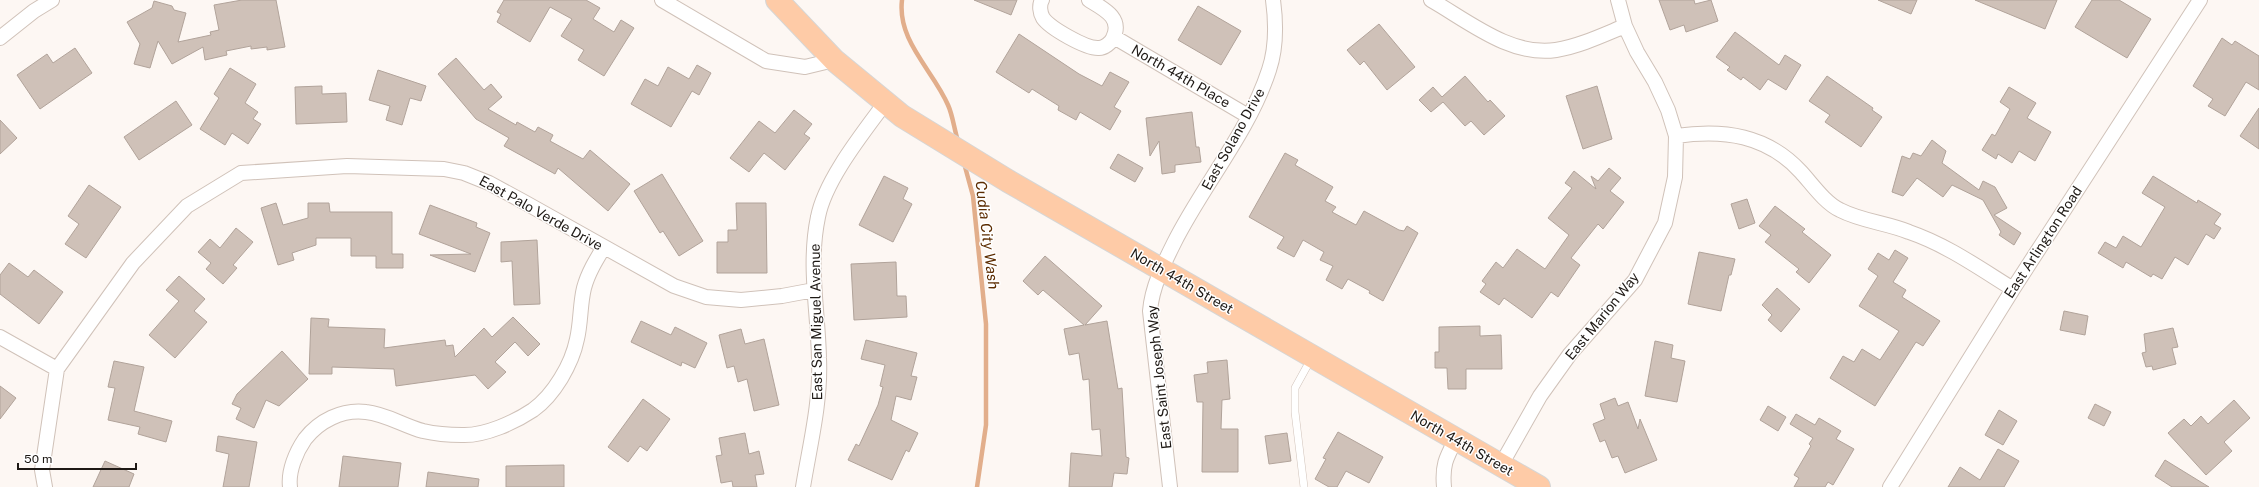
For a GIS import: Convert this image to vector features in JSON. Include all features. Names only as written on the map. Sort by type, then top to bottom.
[{"type":"main road","name":"North 44th Street","points":[[777,0],[834,60],[885,103],[944,143],[1539,487]]},
{"type":"street","points":[[0,38],[34,11],[52,0]]},
{"type":"street","points":[[662,0],[766,61],[805,66],[834,60]]},
{"type":"street","points":[[1042,0],[1040,4],[1042,16],[1051,25],[1088,47],[1100,48],[1111,42],[1114,37],[1117,31],[1115,19],[1106,10],[1089,0]]},
{"type":"street","name":"East Solano Drive","points":[[1161,269],[1179,234],[1248,116],[1270,69],[1274,36],[1273,0]]},
{"type":"street","points":[[1431,0],[1501,40],[1534,50],[1555,50],[1585,42],[1625,26]]},
{"type":"street","name":"East Marion Way","points":[[1501,465],[1540,396],[1566,360],[1635,280],[1664,223],[1675,177],[1676,136],[1668,110],[1625,26],[1618,0]]},
{"type":"street","name":"East Arlington Road","points":[[1890,487],[2013,289],[2200,0]]},
{"type":"street","name":"North 44th Place","points":[[1114,37],[1248,116]]},
{"type":"street","name":"East San Miguel Avenue","points":[[803,487],[819,392],[819,358],[812,263],[818,216],[826,192],[865,130],[885,103]]},
{"type":"street","points":[[1676,136],[1697,133],[1732,134],[1758,141],[1780,153],[1796,166],[1828,201],[1839,210],[1908,231],[1947,247],[2013,289]]},
{"type":"street","name":"East Palo Verde Drive","points":[[45,487],[42,470],[57,369],[133,263],[187,206],[241,173],[347,166],[444,169],[464,173],[489,183],[674,286],[706,297],[741,300],[782,296],[814,290]]},
{"type":"street","points":[[290,487],[292,463],[302,444],[313,429],[327,419],[349,412],[366,412],[422,431],[441,434],[465,435],[510,423],[534,409],[554,388],[568,364],[577,341],[584,288],[592,266],[604,247]]},
{"type":"street","name":"East Saint Joseph Way","points":[[1161,269],[1151,298],[1150,311],[1170,487]]},
{"type":"street","points":[[0,337],[57,369]]},
{"type":"street","points":[[1444,487],[1442,473],[1445,460],[1456,439]]},
{"type":"lane","points":[[1304,487],[1295,412],[1296,388],[1312,357]]},
{"type":"building","points":[[242,0],[276,0],[285,47],[267,50],[267,47],[251,49],[251,46],[226,51],[227,55],[205,60],[203,47],[172,64],[158,41],[150,68],[134,64],[140,44],[127,22],[152,8],[154,1],[172,6],[174,10],[186,13],[178,42],[211,35],[210,32],[219,30],[214,5]]},
{"type":"building","points":[[504,0],[586,0],[600,8],[593,19],[614,32],[621,20],[634,28],[604,76],[578,60],[584,50],[561,36],[572,19],[550,7],[530,42],[497,22],[501,14],[497,12]]},
{"type":"building","points":[[974,0],[1017,0],[1011,15]]},
{"type":"building","points":[[1659,0],[1694,0],[1695,4],[1711,0],[1718,21],[1686,32],[1684,25],[1670,30]]},
{"type":"building","points":[[1878,0],[1917,0],[1911,14]]},
{"type":"building","points":[[1975,0],[2057,0],[2045,29]]},
{"type":"building","points":[[2092,0],[2119,0],[2151,19],[2127,58],[2075,27]]},
{"type":"building","points":[[1198,6],[1241,31],[1221,65],[1178,40]]},
{"type":"building","points":[[1379,24],[1415,67],[1387,90],[1364,61],[1360,65],[1347,50]]},
{"type":"building","points":[[1735,32],[1779,65],[1785,55],[1801,65],[1786,90],[1768,79],[1760,90],[1743,77],[1741,80],[1727,70],[1730,67],[1716,57]]},
{"type":"building","points":[[1019,34],[1079,74],[1102,86],[1110,72],[1129,82],[1114,107],[1121,111],[1110,130],[1080,112],[1076,120],[1058,110],[1059,106],[1032,89],[1029,93],[996,72]]},
{"type":"building","points":[[2222,38],[2232,45],[2235,41],[2259,56],[2259,90],[2246,82],[2225,116],[2208,106],[2213,99],[2193,86]]},
{"type":"building","points":[[75,48],[92,73],[40,109],[17,75],[47,54],[53,63]]},
{"type":"building","points":[[456,58],[484,90],[491,84],[502,97],[488,109],[516,125],[517,122],[535,132],[538,127],[553,135],[550,141],[583,159],[590,150],[630,184],[608,211],[558,168],[555,174],[504,146],[509,138],[476,119],[438,74]]},
{"type":"building","points":[[697,65],[711,73],[699,95],[692,91],[671,127],[631,104],[645,79],[658,86],[668,67],[689,79]]},
{"type":"building","points":[[230,68],[256,84],[245,103],[258,112],[253,119],[261,124],[248,144],[232,133],[225,145],[200,129],[219,98],[214,94]]},
{"type":"building","points":[[378,70],[426,86],[421,101],[410,98],[402,125],[386,120],[390,106],[369,100]]},
{"type":"building","points":[[1465,76],[1488,102],[1490,100],[1505,116],[1484,135],[1471,121],[1465,126],[1443,102],[1431,112],[1419,100],[1433,87],[1442,97]]},
{"type":"building","points":[[1827,76],[1873,108],[1872,110],[1882,117],[1861,147],[1825,122],[1830,115],[1809,101]]},
{"type":"building","points":[[322,86],[322,94],[346,93],[347,122],[296,124],[295,87]]},
{"type":"building","points":[[1597,86],[1612,139],[1583,149],[1566,96]]},
{"type":"building","points":[[2009,87],[2036,103],[2027,118],[2051,132],[2035,161],[2019,151],[2012,163],[1998,154],[1996,159],[1982,150],[1992,134],[1995,136],[2010,109],[2000,102]]},
{"type":"building","points":[[176,101],[192,125],[139,160],[124,137]]},
{"type":"building","points":[[2259,108],[2259,149],[2240,136]]},
{"type":"building","points":[[794,110],[812,124],[804,134],[810,138],[785,170],[764,153],[749,172],[730,158],[759,121],[775,133]]},
{"type":"building","points":[[1192,112],[1196,147],[1199,147],[1201,162],[1175,165],[1175,172],[1162,174],[1159,141],[1150,156],[1146,118]]},
{"type":"building","points":[[0,120],[17,138],[0,154]]},
{"type":"building","points":[[1932,140],[1946,151],[1942,163],[1979,190],[1983,181],[1995,187],[2007,208],[1994,215],[2021,233],[2014,245],[1999,235],[2001,232],[1983,200],[1952,185],[1943,197],[1917,178],[1903,196],[1892,192],[1902,156],[1910,159],[1913,153],[1921,156]]},
{"type":"building","points":[[1285,153],[1298,160],[1295,165],[1333,187],[1325,201],[1336,207],[1332,212],[1356,225],[1364,211],[1399,230],[1404,231],[1407,226],[1418,233],[1383,301],[1369,293],[1370,291],[1348,279],[1342,289],[1326,280],[1333,266],[1320,260],[1324,252],[1303,240],[1294,257],[1277,248],[1284,237],[1249,217]]},
{"type":"building","points":[[1118,154],[1143,168],[1135,182],[1110,168]]},
{"type":"building","points":[[1609,168],[1621,178],[1610,191],[1624,202],[1603,229],[1598,224],[1571,258],[1580,265],[1558,297],[1551,292],[1532,318],[1504,298],[1499,305],[1480,292],[1486,284],[1482,281],[1496,262],[1503,268],[1517,249],[1545,269],[1569,235],[1548,218],[1572,188],[1565,183],[1574,171],[1596,189],[1591,176],[1598,181]]},
{"type":"building","points":[[662,174],[703,241],[679,256],[663,231],[660,233],[634,191]]},
{"type":"building","points":[[884,176],[908,188],[903,199],[912,204],[893,242],[859,225]]},
{"type":"building","points":[[2153,176],[2197,203],[2198,200],[2221,214],[2214,224],[2221,228],[2214,239],[2206,234],[2188,265],[2175,257],[2162,279],[2153,274],[2151,277],[2126,262],[2123,268],[2098,253],[2105,242],[2116,248],[2123,236],[2141,247],[2165,207],[2142,193]]},
{"type":"building","points":[[89,185],[121,207],[86,258],[65,244],[79,224],[68,216]]},
{"type":"building","points":[[1747,199],[1755,223],[1739,229],[1731,204]]},
{"type":"building","points":[[276,203],[283,225],[308,218],[308,203],[329,203],[330,212],[392,212],[392,254],[403,254],[403,268],[376,268],[376,256],[351,256],[351,238],[316,238],[316,245],[292,253],[294,260],[278,265],[261,208]]},
{"type":"building","points":[[736,203],[766,203],[767,273],[717,273],[717,242],[728,242],[728,230],[737,230]]},
{"type":"building","points":[[430,205],[477,223],[476,227],[490,233],[475,272],[430,255],[471,254],[419,234]]},
{"type":"building","points":[[1775,206],[1805,229],[1802,232],[1831,255],[1809,283],[1796,272],[1799,269],[1765,242],[1771,235],[1759,226]]},
{"type":"building","points":[[236,228],[253,242],[233,265],[237,268],[223,284],[206,269],[211,263],[198,252],[210,239],[220,248]]},
{"type":"building","points":[[537,240],[540,304],[514,305],[512,261],[501,262],[501,242]]},
{"type":"building","points":[[1895,250],[1908,258],[1893,282],[1906,290],[1902,297],[1940,321],[1923,346],[1916,342],[1875,406],[1830,378],[1843,356],[1854,362],[1862,349],[1880,360],[1899,331],[1859,306],[1878,276],[1868,269],[1878,253],[1889,260]]},
{"type":"building","points":[[1699,252],[1735,259],[1731,275],[1729,275],[1721,311],[1688,304]]},
{"type":"building","points":[[1045,256],[1102,306],[1085,325],[1107,321],[1118,389],[1122,388],[1126,457],[1129,458],[1127,474],[1114,473],[1112,487],[1069,487],[1071,453],[1102,456],[1100,429],[1092,430],[1089,379],[1083,380],[1079,353],[1069,355],[1064,329],[1084,325],[1043,290],[1038,295],[1023,281]]},
{"type":"building","points":[[896,262],[897,296],[906,296],[907,317],[854,320],[851,264]]},
{"type":"building","points":[[9,263],[28,277],[34,270],[63,292],[39,324],[0,294],[0,275]]},
{"type":"building","points":[[179,276],[205,299],[194,311],[207,322],[175,358],[149,335],[179,301],[166,290]]},
{"type":"building","points":[[1777,288],[1800,309],[1781,332],[1768,320],[1772,315],[1762,305]]},
{"type":"building","points":[[2064,311],[2088,316],[2085,335],[2060,330]]},
{"type":"building","points":[[513,317],[540,344],[528,356],[515,342],[495,362],[506,372],[488,389],[475,375],[396,386],[394,369],[332,367],[332,374],[309,374],[311,318],[329,319],[328,327],[385,329],[384,348],[445,340],[446,346],[453,345],[455,357],[484,328],[492,337]]},
{"type":"building","points":[[641,321],[671,335],[675,327],[707,343],[695,368],[682,362],[681,366],[631,342]]},
{"type":"building","points":[[1480,326],[1480,336],[1501,335],[1502,369],[1466,369],[1466,389],[1448,389],[1447,368],[1435,368],[1435,352],[1439,352],[1439,327]]},
{"type":"building","points":[[2173,328],[2178,347],[2172,348],[2176,364],[2153,370],[2152,366],[2146,367],[2142,353],[2146,352],[2144,334]]},
{"type":"building","points":[[741,329],[745,344],[764,339],[779,405],[754,411],[747,379],[738,382],[734,366],[727,368],[719,335]]},
{"type":"building","points":[[866,340],[917,353],[911,376],[917,377],[911,400],[896,396],[891,420],[918,433],[909,452],[906,450],[892,480],[848,460],[856,444],[859,446],[878,405],[883,387],[880,386],[885,365],[861,359]]},
{"type":"building","points":[[1655,341],[1673,345],[1671,358],[1685,361],[1677,402],[1645,396]]},
{"type":"building","points":[[282,351],[308,379],[279,406],[266,400],[254,428],[236,419],[241,408],[232,404],[237,394]]},
{"type":"building","points":[[1227,360],[1230,399],[1222,400],[1221,429],[1238,429],[1238,472],[1202,472],[1203,402],[1197,402],[1194,375],[1208,373],[1207,362]]},
{"type":"building","points":[[114,361],[144,367],[134,411],[172,421],[166,442],[138,434],[140,427],[108,420],[115,388],[108,387]]},
{"type":"building","points":[[0,386],[16,398],[0,419]]},
{"type":"building","points":[[1615,398],[1618,406],[1628,402],[1638,429],[1640,419],[1657,460],[1625,473],[1618,456],[1612,458],[1605,440],[1600,442],[1593,424],[1605,419],[1600,404]]},
{"type":"building","points":[[643,399],[670,419],[647,451],[640,446],[628,462],[608,447]]},
{"type":"building","points":[[2234,400],[2250,418],[2224,442],[2232,451],[2206,475],[2168,433],[2184,419],[2191,426],[2201,416],[2208,424]]},
{"type":"building","points":[[2095,404],[2111,412],[2104,426],[2088,418]]},
{"type":"building","points":[[1768,406],[1786,417],[1778,431],[1760,420]]},
{"type":"building","points":[[1999,410],[2017,421],[2003,445],[1985,435]]},
{"type":"building","points":[[1796,414],[1815,425],[1819,418],[1841,431],[1836,439],[1854,449],[1833,485],[1828,482],[1825,487],[1794,487],[1799,478],[1794,475],[1811,446],[1809,444],[1813,438],[1790,424]]},
{"type":"building","points":[[1338,432],[1383,457],[1369,483],[1346,471],[1337,487],[1329,487],[1315,479],[1326,459],[1323,458]]},
{"type":"building","points":[[745,433],[749,454],[759,451],[764,474],[755,475],[757,487],[733,487],[732,481],[721,483],[716,456],[722,455],[719,438]]},
{"type":"building","points":[[1287,433],[1291,461],[1269,464],[1265,436]]},
{"type":"building","points":[[218,436],[257,442],[249,487],[223,487],[229,454],[216,451]]},
{"type":"building","points":[[1998,449],[2019,461],[2004,487],[1948,487],[1960,467],[1980,480]]},
{"type":"building","points":[[343,456],[401,463],[398,487],[339,487]]},
{"type":"building","points":[[2165,460],[2209,487],[2172,487],[2155,476]]},
{"type":"building","points":[[105,461],[134,474],[129,487],[93,487]]},
{"type":"building","points":[[564,465],[564,487],[506,487],[506,466]]},
{"type":"building","points":[[428,472],[479,479],[478,487],[426,487]]},
{"type":"waterway","name":"Cudia City Wash","points":[[902,0],[902,15],[910,42],[942,92],[951,114],[958,141]]},
{"type":"waterway","name":"Cudia City Wash","points":[[964,163],[973,196],[986,324],[986,425],[977,487]]}]
